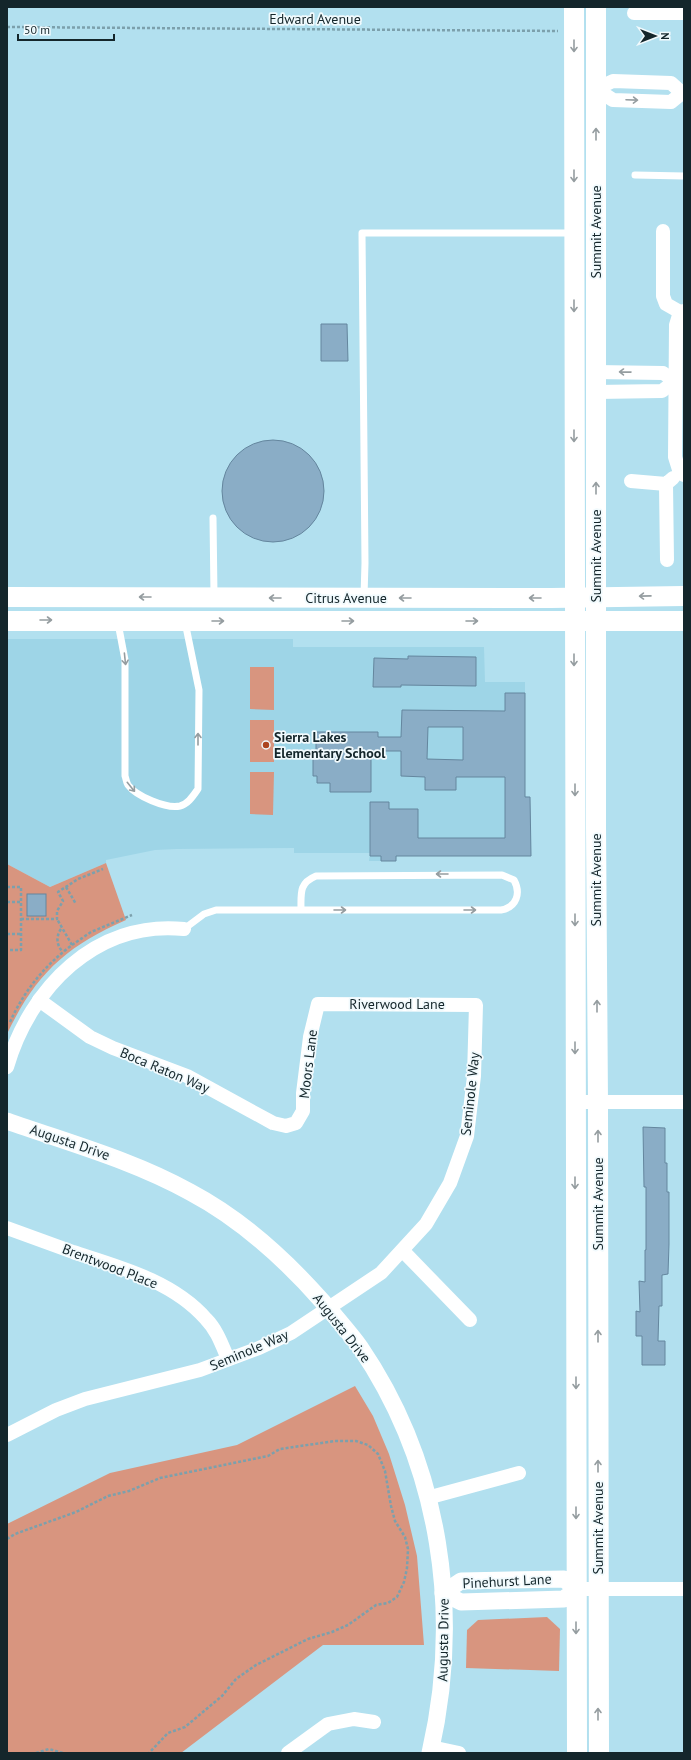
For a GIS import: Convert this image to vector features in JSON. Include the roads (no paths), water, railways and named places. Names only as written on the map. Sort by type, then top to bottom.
[{"type":"main road","name":"Summit Avenue","points":[[574,7],[577,1753]]},
{"type":"main road","name":"Summit Avenue","points":[[596,7],[595,597],[598,1102],[598,1753]]},
{"type":"main road","name":"Citrus Avenue","points":[[7,597],[364,598],[684,596]]},
{"type":"main road","name":"Citrus Avenue","points":[[7,621],[684,621]]},
{"type":"street","points":[[634,13],[675,11]]},
{"type":"street","points":[[596,89],[613,100],[671,102],[683,93]]},
{"type":"street","points":[[631,481],[666,484],[682,474],[675,456],[675,381],[676,325],[682,312],[666,304],[663,296],[663,231]]},
{"type":"street","points":[[596,372],[663,372],[675,381]]},
{"type":"street","points":[[644,372],[644,391]]},
{"type":"street","points":[[596,392],[662,391],[675,381]]},
{"type":"street","points":[[666,484],[667,560]]},
{"type":"street","points":[[7,1067],[20,1031],[50,985],[68,967],[109,940],[131,932],[151,929],[184,929]]},
{"type":"street","name":"Boca Raton Way","points":[[39,1000],[96,1040],[187,1076],[273,1123],[286,1126],[296,1123]]},
{"type":"street","name":"Moors Lane","points":[[296,1123],[303,1111],[303,1093],[310,1037],[318,1004]]},
{"type":"street","name":"Riverwood Lane","points":[[318,1004],[476,1005]]},
{"type":"street","name":"Seminole Way","points":[[7,1435],[56,1410],[84,1399],[200,1370],[259,1348],[291,1333],[380,1273],[403,1251],[426,1224],[450,1183],[467,1136],[474,1076],[476,1005]]},
{"type":"street","points":[[575,1102],[684,1102]]},
{"type":"street","name":"Augusta Drive","points":[[7,1121],[108,1155],[152,1172],[192,1193],[230,1217],[261,1240],[302,1278],[360,1348],[384,1387],[402,1423],[412,1448],[427,1498],[439,1548],[446,1619],[444,1669],[442,1693],[430,1750]]},
{"type":"street","name":"Brentwood Place","points":[[7,1228],[147,1278],[164,1287],[192,1306],[206,1319],[218,1337],[228,1359]]},
{"type":"street","points":[[403,1251],[470,1320]]},
{"type":"street","points":[[427,1498],[519,1473]]},
{"type":"street","points":[[576,1589],[684,1588]]},
{"type":"street","name":"Pinehurst Lane","points":[[444,1593],[463,1602],[564,1599],[576,1589]]},
{"type":"street","points":[[288,1753],[328,1724],[354,1719],[374,1722]]},
{"type":"street","points":[[430,1750],[459,1753]]},
{"type":"lane","points":[[635,175],[684,176]]},
{"type":"lane","points":[[364,598],[362,233],[574,233]]},
{"type":"lane","points":[[213,518],[214,598]]},
{"type":"lane","points":[[118,621],[125,660],[125,776],[127,784],[138,794],[160,804],[179,806],[189,802],[198,789],[199,690],[184,621]]},
{"type":"lane","points":[[184,929],[204,914],[216,910],[301,910],[501,910],[511,906],[518,897],[518,892],[514,880],[502,875],[322,875],[316,876],[305,882],[301,895],[301,910]]},
{"type":"place","name":"Sierra Lakes Elementary School","points":[[266,745]]}]
